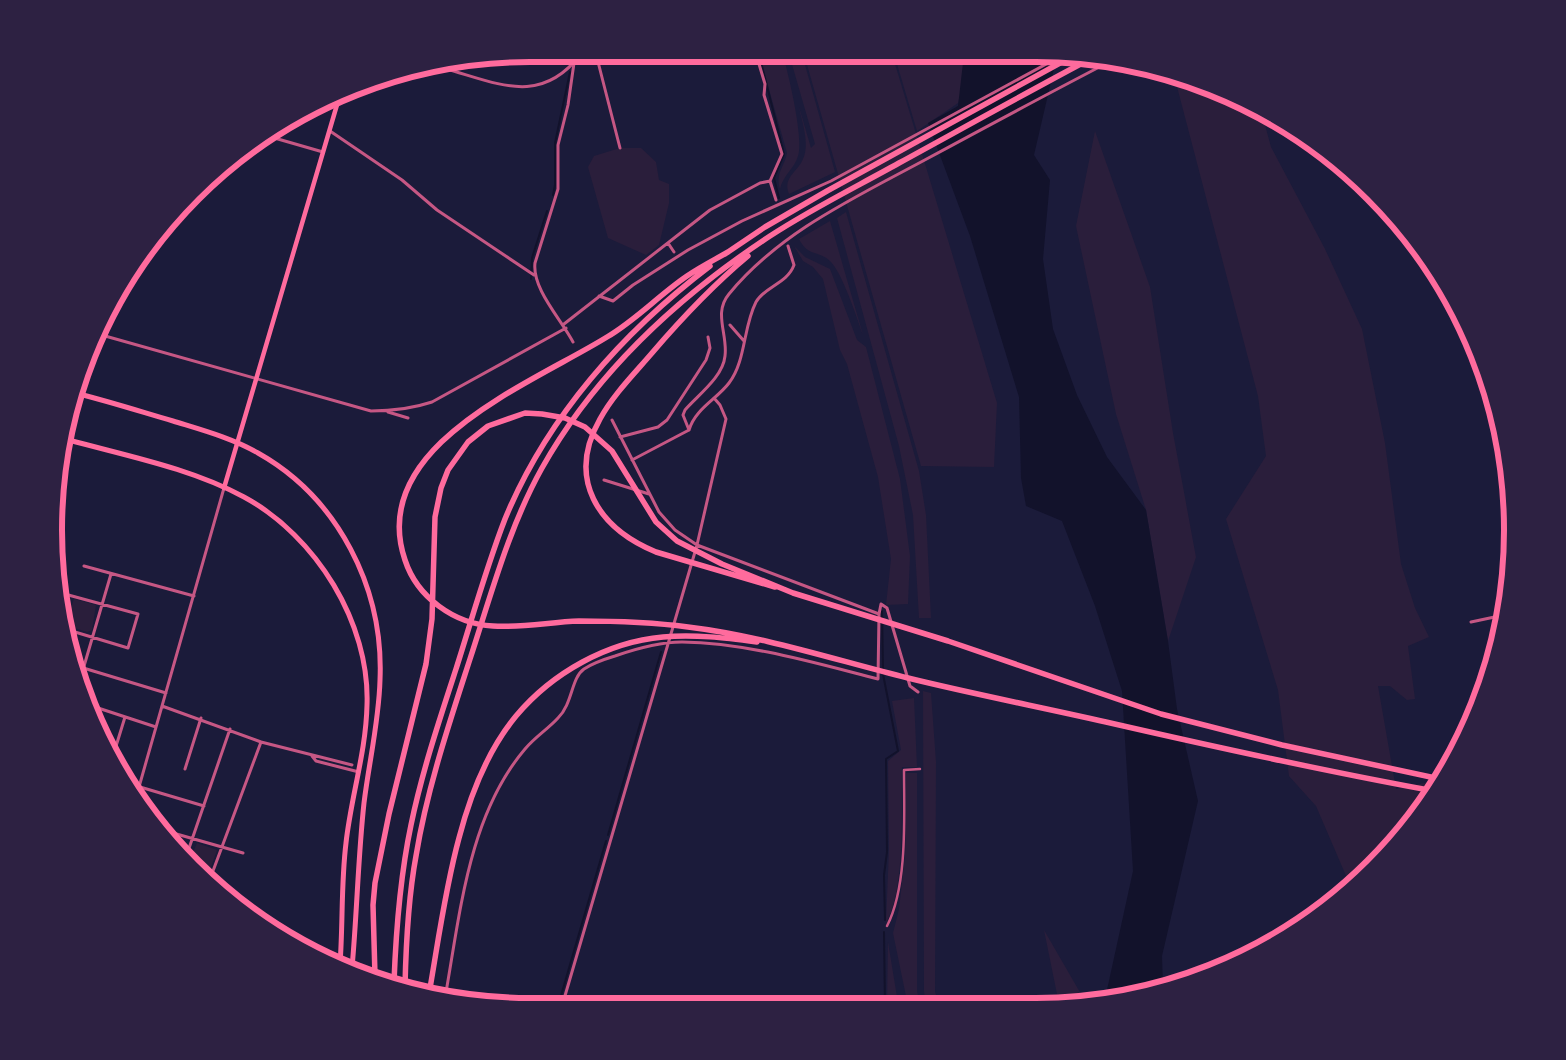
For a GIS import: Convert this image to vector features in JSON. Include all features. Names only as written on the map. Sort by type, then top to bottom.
[{"type":"highway","points":[[1059,63],[765,227],[728,252],[688,275],[607,337],[500,398],[445,437],[427,456],[411,480],[402,506],[400,518],[402,549],[412,577],[420,588],[442,609],[458,618],[474,623],[493,626],[621,621],[666,624],[753,638],[907,678],[1280,762],[1425,789]]},
{"type":"highway","points":[[405,981],[411,890],[425,810],[442,747],[510,540],[542,468],[575,415],[633,347],[698,289],[772,235],[830,201],[1079,65]]},
{"type":"highway","points":[[772,235],[712,286],[612,400],[600,419],[591,438],[587,467],[594,502],[602,515],[616,530],[640,545],[656,552],[948,641],[1161,714],[1282,746],[1433,777]]},
{"type":"highway","points":[[394,977],[400,888],[411,825],[432,744],[499,537],[532,463],[584,387],[625,340],[655,311],[728,252]]},
{"type":"highway","points":[[82,395],[237,442],[258,452],[308,489],[334,519],[360,567],[367,586],[376,624],[380,653],[379,696],[359,846],[352,962]]},
{"type":"highway","points":[[375,971],[373,905],[375,883],[389,814],[426,664],[432,619],[435,517],[441,488],[448,470],[458,453],[478,434],[501,420],[525,413],[565,418],[585,427],[599,437],[624,468],[656,522],[677,541],[722,564],[793,593]]},
{"type":"highway","points":[[71,441],[182,472],[246,498],[292,532],[326,574],[344,604],[361,651],[366,678],[368,706],[359,772],[346,844],[340,957]]},
{"type":"highway","points":[[430,987],[459,838],[476,786],[496,747],[517,716],[548,686],[574,667],[594,656],[624,645],[662,637],[725,638],[761,643],[862,665]]},
{"type":"main road","points":[[224,488],[337,105]]},
{"type":"street","points":[[598,62],[620,148]]},
{"type":"street","points":[[758,62],[765,84],[764,95],[782,154],[770,181],[776,200]]},
{"type":"street","points":[[448,69],[513,87],[534,86],[548,83],[561,75],[574,63]]},
{"type":"street","points":[[573,342],[564,324],[539,287],[534,275],[535,263],[558,189],[558,145],[568,105],[574,63]]},
{"type":"street","points":[[598,296],[613,301],[633,285],[688,250],[742,221],[831,180],[1048,63]]},
{"type":"street","points":[[689,430],[683,415],[685,410],[722,368],[725,357],[721,308],[728,295],[779,245],[836,208],[1101,67]]},
{"type":"street","points":[[329,130],[402,180],[437,210],[534,275]]},
{"type":"street","points":[[275,138],[323,152]]},
{"type":"street","points":[[564,324],[710,210],[760,183],[770,181]]},
{"type":"street","points":[[668,243],[674,252]]},
{"type":"street","points":[[632,460],[689,430],[692,421],[729,383],[756,303],[764,292],[783,281],[792,271],[794,266],[788,246]]},
{"type":"street","points":[[730,325],[744,341]]},
{"type":"street","points":[[105,336],[371,410],[384,411],[409,409],[432,402],[566,328]]},
{"type":"street","points":[[620,436],[658,427],[667,420],[706,360],[710,348],[708,337]]},
{"type":"street","points":[[564,998],[697,545],[726,419],[720,405],[714,398]]},
{"type":"street","points":[[384,411],[408,418]]},
{"type":"street","points":[[612,420],[659,512],[676,530],[697,545],[879,614]]},
{"type":"street","points":[[604,480],[649,494]]},
{"type":"street","points":[[204,806],[140,786],[224,488]]},
{"type":"street","points":[[84,566],[194,596]]},
{"type":"street","points":[[82,665],[112,574]]},
{"type":"street","points":[[67,594],[138,614],[128,648],[73,632]]},
{"type":"street","points":[[446,990],[464,891],[478,840],[493,802],[512,767],[526,748],[567,708],[573,685],[583,670],[630,651],[681,642],[731,647],[811,662],[878,679],[879,614],[881,604],[887,608],[910,686],[918,692]]},
{"type":"street","points":[[1471,622],[1496,617]]},
{"type":"street","points":[[84,669],[166,693]]},
{"type":"street","points":[[162,706],[201,718],[261,742],[352,765]]},
{"type":"street","points":[[98,708],[156,727]]},
{"type":"street","points":[[116,746],[125,716]]},
{"type":"street","points":[[185,768],[201,718]]},
{"type":"street","points":[[189,850],[230,729]]},
{"type":"street","points":[[212,873],[261,742]]},
{"type":"street","points":[[312,756],[316,761],[359,772]]},
{"type":"street","points":[[887,926],[896,909],[901,863],[904,770],[920,769]]},
{"type":"street","points":[[486,800],[493,802]]},
{"type":"street","points":[[175,834],[243,853]]},
{"type":"shaded area","points":[[761,62],[785,62],[797,121],[799,135],[798,156],[780,189],[779,175],[787,153]]},
{"type":"shaded area","points":[[791,62],[804,62],[835,172],[789,194],[787,188],[789,179],[801,164],[806,146],[799,107],[811,148],[815,144]]},
{"type":"shaded area","points":[[806,62],[894,62],[997,403],[994,467],[921,466]]},
{"type":"shaded area","points":[[896,62],[971,62],[958,103],[917,131]]},
{"type":"shaded area","points":[[963,62],[1055,63],[1034,155],[1050,180],[1043,259],[1053,329],[1077,395],[1107,457],[1146,510],[1168,641],[1177,709],[1198,801],[1162,956],[1163,980],[1127,989],[1106,992],[1133,871],[1122,691],[1095,606],[1062,521],[1026,506],[1021,478],[1019,397],[970,236],[928,123],[958,106]]},
{"type":"shaded area","points":[[1176,84],[1215,98],[1264,122],[1271,147],[1325,249],[1362,329],[1385,443],[1401,564],[1415,608],[1429,637],[1408,646],[1415,699],[1407,700],[1390,686],[1378,686],[1396,789],[1429,783],[1407,815],[1367,861],[1347,878],[1316,806],[1289,776],[1278,690],[1226,519],[1266,456],[1258,396]]},
{"type":"shaded area","points":[[1095,131],[1150,287],[1173,433],[1196,557],[1168,641],[1146,510],[1116,414],[1076,226]]},
{"type":"shaded area","points":[[620,148],[641,148],[656,162],[659,180],[669,184],[669,203],[659,245],[646,255],[608,238],[588,167],[594,156]]},
{"type":"shaded area","points":[[846,212],[919,471],[926,515],[931,618],[919,618],[913,515],[899,446],[837,218]]},
{"type":"shaded area","points":[[830,221],[863,335],[849,296],[835,267],[826,258],[802,245],[799,239]]},
{"type":"shaded area","points":[[794,246],[805,257],[830,269],[857,340],[866,347],[900,479],[910,556],[908,604],[886,605],[891,559],[878,477],[847,364],[840,350],[823,279],[813,267],[803,261]]},
{"type":"shaded area","points":[[74,599],[96,605],[92,630],[87,632],[72,627],[70,612]]},
{"type":"shaded area","points":[[923,691],[931,693],[936,762],[935,992],[937,998],[925,998]]},
{"type":"shaded area","points":[[914,698],[917,767],[902,767],[900,869],[897,889],[886,923],[889,849],[888,761],[901,750],[892,701]]},
{"type":"shaded area","points":[[906,773],[917,773],[918,998],[906,998],[893,933],[899,909],[905,855]]},
{"type":"shaded area","points":[[197,843],[217,850],[210,870],[193,854]]},
{"type":"shaded area","points":[[1044,930],[1082,995],[1058,997]]},
{"type":"shaded area","points":[[888,942],[897,998],[887,998]]},
{"type":"waterway","points":[[761,62],[784,154],[774,178],[779,198]]},
{"type":"waterway","points":[[553,195],[555,185],[555,143],[570,72]]},
{"type":"waterway","points":[[531,279],[532,258],[547,211]]},
{"type":"waterway","points":[[882,611],[883,669]]},
{"type":"waterway","points":[[608,835],[661,652]]},
{"type":"waterway","points":[[883,674],[898,751],[886,759],[887,852],[884,875],[885,920]]},
{"type":"waterway","points":[[560,998],[606,841]]},
{"type":"waterway","points":[[884,932],[885,998]]}]
